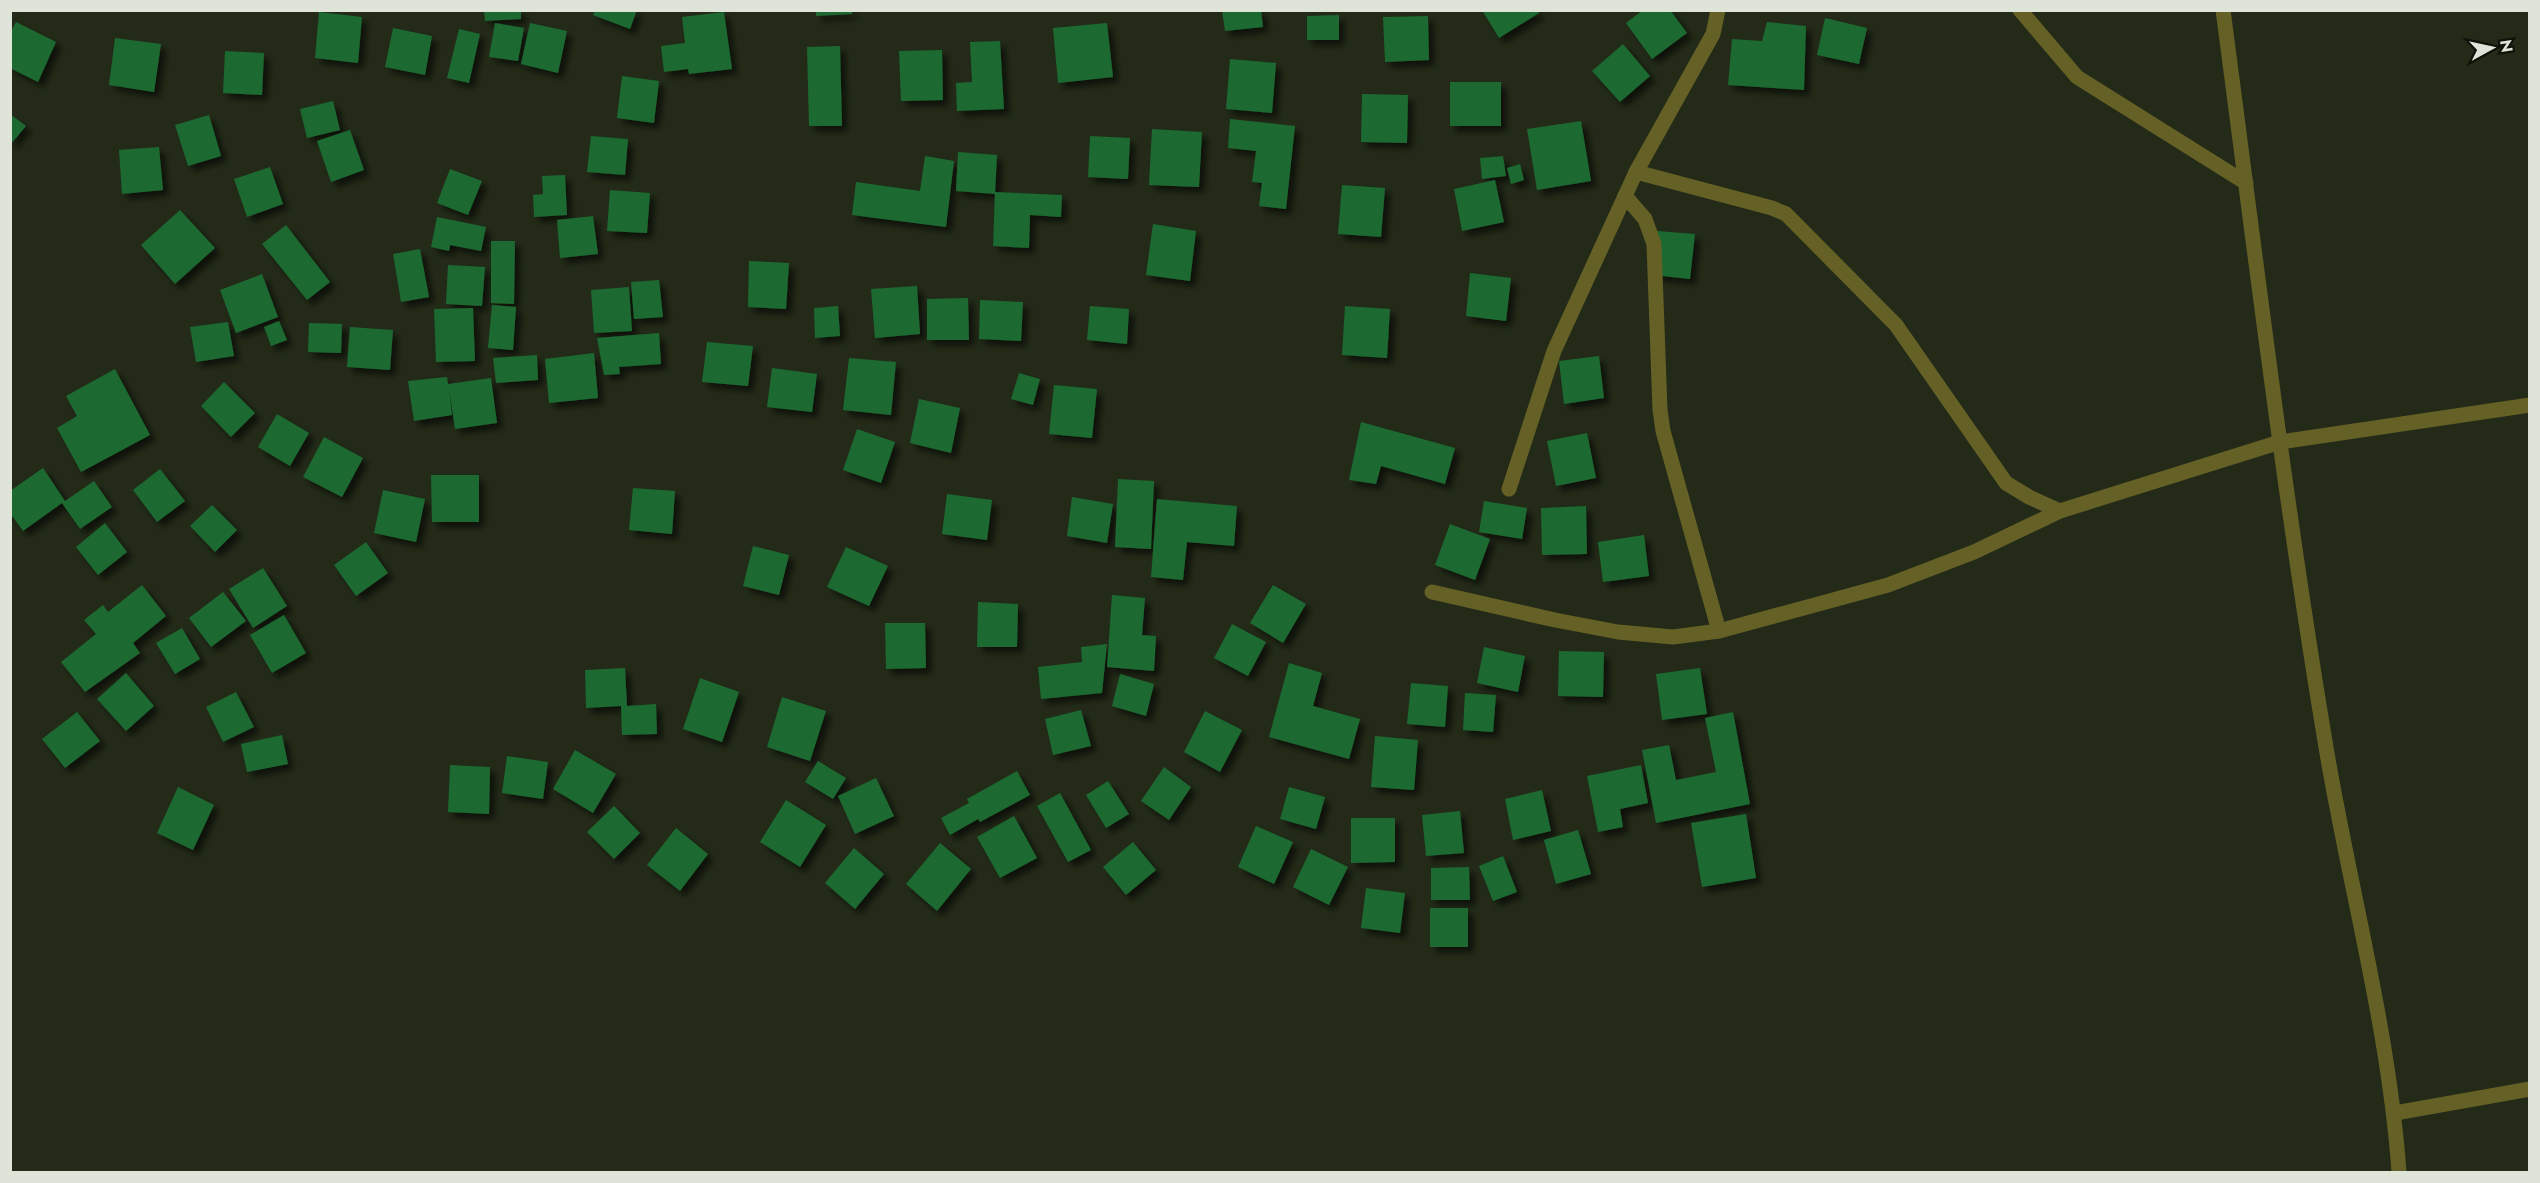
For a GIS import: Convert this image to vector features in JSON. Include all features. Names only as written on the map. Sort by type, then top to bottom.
[{"type":"street","points":[[1509,489],[1554,351],[1636,172],[1713,34],[1718,10]]},
{"type":"street","points":[[2020,10],[2077,77],[2246,183]]},
{"type":"street","points":[[2223,10],[2280,442],[2328,761],[2371,973],[2395,1113],[2398,1173]]},
{"type":"street","points":[[1636,172],[1772,208],[1786,214],[1896,325],[2006,483],[2029,497],[2060,511]]},
{"type":"street","points":[[1625,196],[1645,219],[1654,244],[1659,321],[1660,410],[1663,431],[1719,631]]},
{"type":"street","points":[[1432,592],[1555,621],[1618,632],[1673,637],[1719,631],[1888,585],[1974,552],[2060,511],[2280,442],[2529,405]]},
{"type":"street","points":[[2395,1113],[2529,1089]]},
{"type":"building","points":[[484,10],[521,10],[521,19],[485,21]]},
{"type":"building","points":[[595,10],[637,10],[630,29],[593,15]]},
{"type":"building","points":[[816,10],[852,10],[852,14],[816,16]]},
{"type":"building","points":[[1222,10],[1261,10],[1263,27],[1225,31]]},
{"type":"building","points":[[1482,10],[1537,10],[1539,13],[1499,38]]},
{"type":"building","points":[[1643,10],[1670,10],[1687,33],[1652,59],[1626,23]]},
{"type":"building","points":[[319,12],[362,17],[358,63],[315,58]]},
{"type":"building","points":[[724,12],[732,69],[689,74],[688,69],[664,72],[661,46],[685,43],[682,17]]},
{"type":"building","points":[[1339,15],[1339,40],[1307,40],[1307,16]]},
{"type":"building","points":[[1428,16],[1429,60],[1385,62],[1383,17]]},
{"type":"building","points":[[1825,18],[1867,28],[1859,64],[1817,55]]},
{"type":"building","points":[[16,22],[56,42],[38,82],[10,68],[10,33]]},
{"type":"building","points":[[1767,22],[1806,26],[1804,90],[1728,85],[1732,39],[1762,41]]},
{"type":"building","points":[[495,23],[524,28],[518,61],[489,57]]},
{"type":"building","points":[[530,23],[567,31],[558,73],[521,64]]},
{"type":"building","points":[[1107,23],[1113,77],[1058,83],[1053,28]]},
{"type":"building","points":[[393,28],[432,36],[425,75],[385,67]]},
{"type":"building","points":[[459,29],[480,34],[469,83],[447,78]]},
{"type":"building","points":[[115,38],[161,44],[154,92],[109,85]]},
{"type":"building","points":[[1000,41],[1004,109],[957,111],[956,83],[972,82],[970,42]]},
{"type":"building","points":[[1623,44],[1650,76],[1620,102],[1592,71]]},
{"type":"building","points":[[840,46],[842,126],[809,126],[807,47]]},
{"type":"building","points":[[942,50],[943,100],[901,101],[899,51]]},
{"type":"building","points":[[225,51],[264,53],[262,95],[223,93]]},
{"type":"building","points":[[1230,59],[1276,63],[1272,113],[1226,109]]},
{"type":"building","points":[[622,76],[659,81],[654,123],[617,118]]},
{"type":"building","points":[[1450,82],[1501,82],[1501,126],[1450,126]]},
{"type":"building","points":[[1362,94],[1408,95],[1407,143],[1361,142]]},
{"type":"building","points":[[333,101],[340,130],[307,138],[300,109]]},
{"type":"building","points":[[10,114],[26,126],[10,145]]},
{"type":"building","points":[[209,115],[221,156],[188,166],[175,125]]},
{"type":"building","points":[[1230,119],[1295,126],[1286,209],[1259,206],[1262,183],[1252,182],[1256,151],[1228,148]]},
{"type":"building","points":[[1581,121],[1591,181],[1537,190],[1527,129]]},
{"type":"building","points":[[1152,129],[1202,132],[1199,187],[1149,185]]},
{"type":"building","points":[[350,130],[364,170],[331,182],[317,141]]},
{"type":"building","points":[[591,136],[628,139],[625,175],[587,172]]},
{"type":"building","points":[[1090,136],[1130,138],[1128,179],[1088,177]]},
{"type":"building","points":[[159,147],[163,190],[122,194],[119,150]]},
{"type":"building","points":[[958,152],[997,155],[995,194],[956,191]]},
{"type":"building","points":[[925,156],[954,161],[946,227],[852,215],[856,182],[920,191]]},
{"type":"building","points":[[1503,156],[1506,176],[1482,179],[1480,158]]},
{"type":"building","points":[[1520,164],[1524,180],[1511,184],[1507,168]]},
{"type":"building","points":[[270,167],[283,204],[247,217],[234,179]]},
{"type":"building","points":[[450,169],[482,181],[468,215],[437,203]]},
{"type":"building","points":[[565,175],[567,215],[534,217],[533,195],[543,194],[542,176]]},
{"type":"building","points":[[1495,180],[1504,222],[1462,231],[1454,189]]},
{"type":"building","points":[[1342,185],[1385,188],[1381,237],[1338,234]]},
{"type":"building","points":[[610,190],[650,193],[647,233],[607,231]]},
{"type":"building","points":[[995,192],[1062,195],[1061,217],[1030,215],[1029,248],[993,246]]},
{"type":"building","points":[[180,210],[215,248],[175,284],[141,245]]},
{"type":"building","points":[[593,216],[598,254],[560,258],[557,220]]},
{"type":"building","points":[[437,217],[486,227],[481,251],[450,245],[449,251],[431,247]]},
{"type":"building","points":[[1153,224],[1196,231],[1190,281],[1146,275]]},
{"type":"building","points":[[286,225],[330,282],[307,300],[262,244]]},
{"type":"building","points":[[1657,231],[1695,234],[1690,279],[1653,275]]},
{"type":"building","points":[[491,241],[515,241],[514,304],[491,303]]},
{"type":"building","points":[[420,249],[429,297],[401,302],[393,254]]},
{"type":"building","points":[[749,261],[789,263],[786,309],[748,307]]},
{"type":"building","points":[[448,265],[485,267],[482,306],[446,304]]},
{"type":"building","points":[[1470,273],[1511,278],[1506,321],[1466,316]]},
{"type":"building","points":[[262,274],[278,317],[236,333],[220,290]]},
{"type":"building","points":[[659,280],[663,317],[634,319],[631,282]]},
{"type":"building","points":[[917,286],[920,334],[875,338],[871,289]]},
{"type":"building","points":[[629,287],[632,331],[594,333],[591,290]]},
{"type":"building","points":[[968,298],[969,340],[927,340],[927,299]]},
{"type":"building","points":[[980,300],[1023,302],[1021,341],[979,339]]},
{"type":"building","points":[[492,305],[516,307],[513,350],[488,348]]},
{"type":"building","points":[[838,306],[840,336],[815,338],[814,308]]},
{"type":"building","points":[[1090,306],[1129,309],[1127,344],[1087,340]]},
{"type":"building","points":[[1345,306],[1390,309],[1387,358],[1342,355]]},
{"type":"building","points":[[473,308],[475,361],[436,362],[434,309]]},
{"type":"building","points":[[279,321],[287,340],[271,346],[264,327]]},
{"type":"building","points":[[228,322],[234,356],[196,362],[190,327]]},
{"type":"building","points":[[309,323],[342,324],[341,353],[308,352]]},
{"type":"building","points":[[350,327],[393,330],[390,370],[347,367]]},
{"type":"building","points":[[659,333],[661,364],[619,367],[620,374],[604,375],[597,338]]},
{"type":"building","points":[[707,342],[753,346],[748,386],[702,382]]},
{"type":"building","points":[[594,353],[598,398],[549,403],[545,359]]},
{"type":"building","points":[[537,355],[538,380],[496,383],[493,358]]},
{"type":"building","points":[[1599,356],[1604,398],[1564,404],[1559,361]]},
{"type":"building","points":[[849,358],[896,362],[891,415],[843,410]]},
{"type":"building","points":[[772,368],[817,374],[812,412],[767,407]]},
{"type":"building","points":[[115,369],[150,435],[81,472],[57,428],[77,416],[66,396]]},
{"type":"building","points":[[1019,373],[1040,379],[1033,405],[1011,399]]},
{"type":"building","points":[[447,377],[448,384],[491,378],[497,423],[455,429],[449,388],[452,415],[414,421],[408,381]]},
{"type":"building","points":[[224,382],[255,413],[231,437],[201,406]]},
{"type":"building","points":[[1054,385],[1097,389],[1092,438],[1049,434]]},
{"type":"building","points":[[919,399],[960,408],[951,453],[910,443]]},
{"type":"building","points":[[277,414],[309,433],[290,466],[258,447]]},
{"type":"building","points":[[1361,422],[1455,448],[1445,484],[1381,466],[1376,484],[1349,480]]},
{"type":"building","points":[[857,429],[895,442],[881,483],[843,470]]},
{"type":"building","points":[[1587,433],[1596,478],[1556,486],[1547,441]]},
{"type":"building","points":[[324,437],[363,458],[342,497],[303,477]]},
{"type":"building","points":[[43,468],[65,501],[94,481],[112,507],[80,529],[62,503],[23,531],[10,513],[10,491]]},
{"type":"building","points":[[160,469],[185,501],[157,522],[133,490]]},
{"type":"building","points":[[431,475],[479,475],[479,522],[432,522]]},
{"type":"building","points":[[1118,479],[1154,481],[1151,549],[1115,547]]},
{"type":"building","points":[[633,488],[675,491],[672,534],[629,530]]},
{"type":"building","points":[[383,490],[425,499],[416,542],[374,533]]},
{"type":"building","points":[[947,494],[992,500],[987,540],[942,534]]},
{"type":"building","points":[[1072,497],[1113,504],[1107,543],[1067,536]]},
{"type":"building","points":[[1157,499],[1237,506],[1234,546],[1187,542],[1183,580],[1151,577]]},
{"type":"building","points":[[1484,501],[1527,508],[1522,539],[1479,532]]},
{"type":"building","points":[[212,505],[237,530],[215,552],[190,526]]},
{"type":"building","points":[[1586,506],[1587,554],[1542,555],[1541,508]]},
{"type":"building","points":[[105,523],[127,552],[98,575],[76,547]]},
{"type":"building","points":[[1450,524],[1490,539],[1475,580],[1435,565]]},
{"type":"building","points":[[1644,535],[1649,576],[1603,582],[1598,542]]},
{"type":"building","points":[[366,542],[388,573],[356,596],[334,565]]},
{"type":"building","points":[[753,546],[789,555],[779,595],[743,586]]},
{"type":"building","points":[[846,547],[888,566],[869,606],[827,587]]},
{"type":"building","points":[[263,568],[287,606],[253,628],[229,589]]},
{"type":"building","points":[[142,585],[166,616],[133,643],[140,653],[85,692],[61,662],[96,634],[84,620],[103,605],[108,612]]},
{"type":"building","points":[[1273,585],[1306,604],[1283,643],[1250,623]]},
{"type":"building","points":[[223,592],[246,621],[211,647],[189,618]]},
{"type":"building","points":[[1112,595],[1145,598],[1142,635],[1156,636],[1154,671],[1107,667]]},
{"type":"building","points":[[978,602],[1018,604],[1017,647],[977,647]]},
{"type":"building","points":[[284,615],[306,653],[272,673],[250,635]]},
{"type":"building","points":[[885,623],[925,623],[926,668],[886,669]]},
{"type":"building","points":[[1232,624],[1266,642],[1248,676],[1214,658]]},
{"type":"building","points":[[182,628],[200,659],[175,674],[156,643]]},
{"type":"building","points":[[1107,644],[1102,693],[1041,699],[1038,667],[1082,662],[1081,647]]},
{"type":"building","points":[[1484,647],[1525,656],[1518,692],[1477,683]]},
{"type":"building","points":[[1559,651],[1604,652],[1603,697],[1558,696]]},
{"type":"building","points":[[1289,663],[1322,673],[1313,706],[1360,719],[1349,759],[1269,737]]},
{"type":"building","points":[[625,668],[627,706],[656,704],[657,734],[622,735],[621,706],[586,708],[585,670]]},
{"type":"building","points":[[1700,668],[1707,714],[1662,720],[1656,674]]},
{"type":"building","points":[[126,673],[154,706],[126,731],[97,699]]},
{"type":"building","points":[[1120,674],[1154,684],[1146,716],[1112,706]]},
{"type":"building","points":[[700,678],[739,692],[722,742],[683,729]]},
{"type":"building","points":[[1411,683],[1448,686],[1445,727],[1407,724]]},
{"type":"building","points":[[236,692],[254,727],[223,742],[206,707]]},
{"type":"building","points":[[1465,693],[1496,695],[1493,732],[1463,730]]},
{"type":"building","points":[[782,697],[826,711],[810,761],[767,747]]},
{"type":"building","points":[[1081,710],[1091,746],[1053,755],[1045,719]]},
{"type":"building","points":[[1205,711],[1242,730],[1220,772],[1184,752]]},
{"type":"building","points":[[77,712],[100,741],[65,768],[42,739]]},
{"type":"building","points":[[1733,712],[1750,804],[1656,823],[1642,750],[1669,745],[1676,780],[1716,772],[1705,718]]},
{"type":"building","points":[[282,735],[288,764],[247,772],[241,744]]},
{"type":"building","points":[[1375,736],[1418,740],[1414,790],[1371,787]]},
{"type":"building","points":[[575,750],[616,774],[593,813],[553,789]]},
{"type":"building","points":[[507,756],[548,762],[543,799],[502,793]]},
{"type":"building","points":[[818,761],[846,778],[833,799],[805,782]]},
{"type":"building","points":[[450,765],[490,767],[489,814],[448,812]]},
{"type":"building","points":[[1641,765],[1648,803],[1620,809],[1623,827],[1598,832],[1587,776]]},
{"type":"building","points":[[1164,767],[1191,787],[1169,820],[1141,801]]},
{"type":"building","points":[[1017,771],[1030,795],[950,835],[941,818],[969,803],[967,799]]},
{"type":"building","points":[[876,778],[894,816],[855,834],[838,796]]},
{"type":"building","points":[[1108,781],[1129,814],[1106,828],[1086,795]]},
{"type":"building","points":[[178,787],[214,805],[193,850],[157,833]]},
{"type":"building","points":[[1289,787],[1325,797],[1316,829],[1280,819]]},
{"type":"building","points":[[1542,790],[1551,831],[1513,840],[1505,799]]},
{"type":"building","points":[[1060,793],[1091,850],[1068,862],[1037,806]]},
{"type":"building","points":[[786,800],[826,825],[800,867],[760,842]]},
{"type":"building","points":[[614,806],[640,833],[614,859],[587,832]]},
{"type":"building","points":[[1460,811],[1464,853],[1426,856],[1422,815]]},
{"type":"building","points":[[1746,814],[1756,878],[1702,887],[1691,823]]},
{"type":"building","points":[[1014,816],[1037,858],[1000,878],[977,837]]},
{"type":"building","points":[[1351,818],[1395,818],[1395,862],[1351,863]]},
{"type":"building","points":[[1256,826],[1293,842],[1274,884],[1238,867]]},
{"type":"building","points":[[676,828],[708,854],[680,891],[647,865]]},
{"type":"building","points":[[1578,830],[1591,874],[1556,884],[1544,840]]},
{"type":"building","points":[[1133,842],[1156,870],[1126,895],[1103,867]]},
{"type":"building","points":[[940,843],[971,869],[937,911],[906,884]]},
{"type":"building","points":[[854,848],[884,874],[855,909],[825,883]]},
{"type":"building","points":[[1311,849],[1348,867],[1329,905],[1293,887]]},
{"type":"building","points":[[1503,856],[1517,892],[1493,901],[1479,866]]},
{"type":"building","points":[[1469,867],[1470,900],[1431,900],[1431,868]]},
{"type":"building","points":[[1366,888],[1405,893],[1400,933],[1361,928]]},
{"type":"building","points":[[1430,908],[1468,908],[1468,947],[1430,947]]}]
